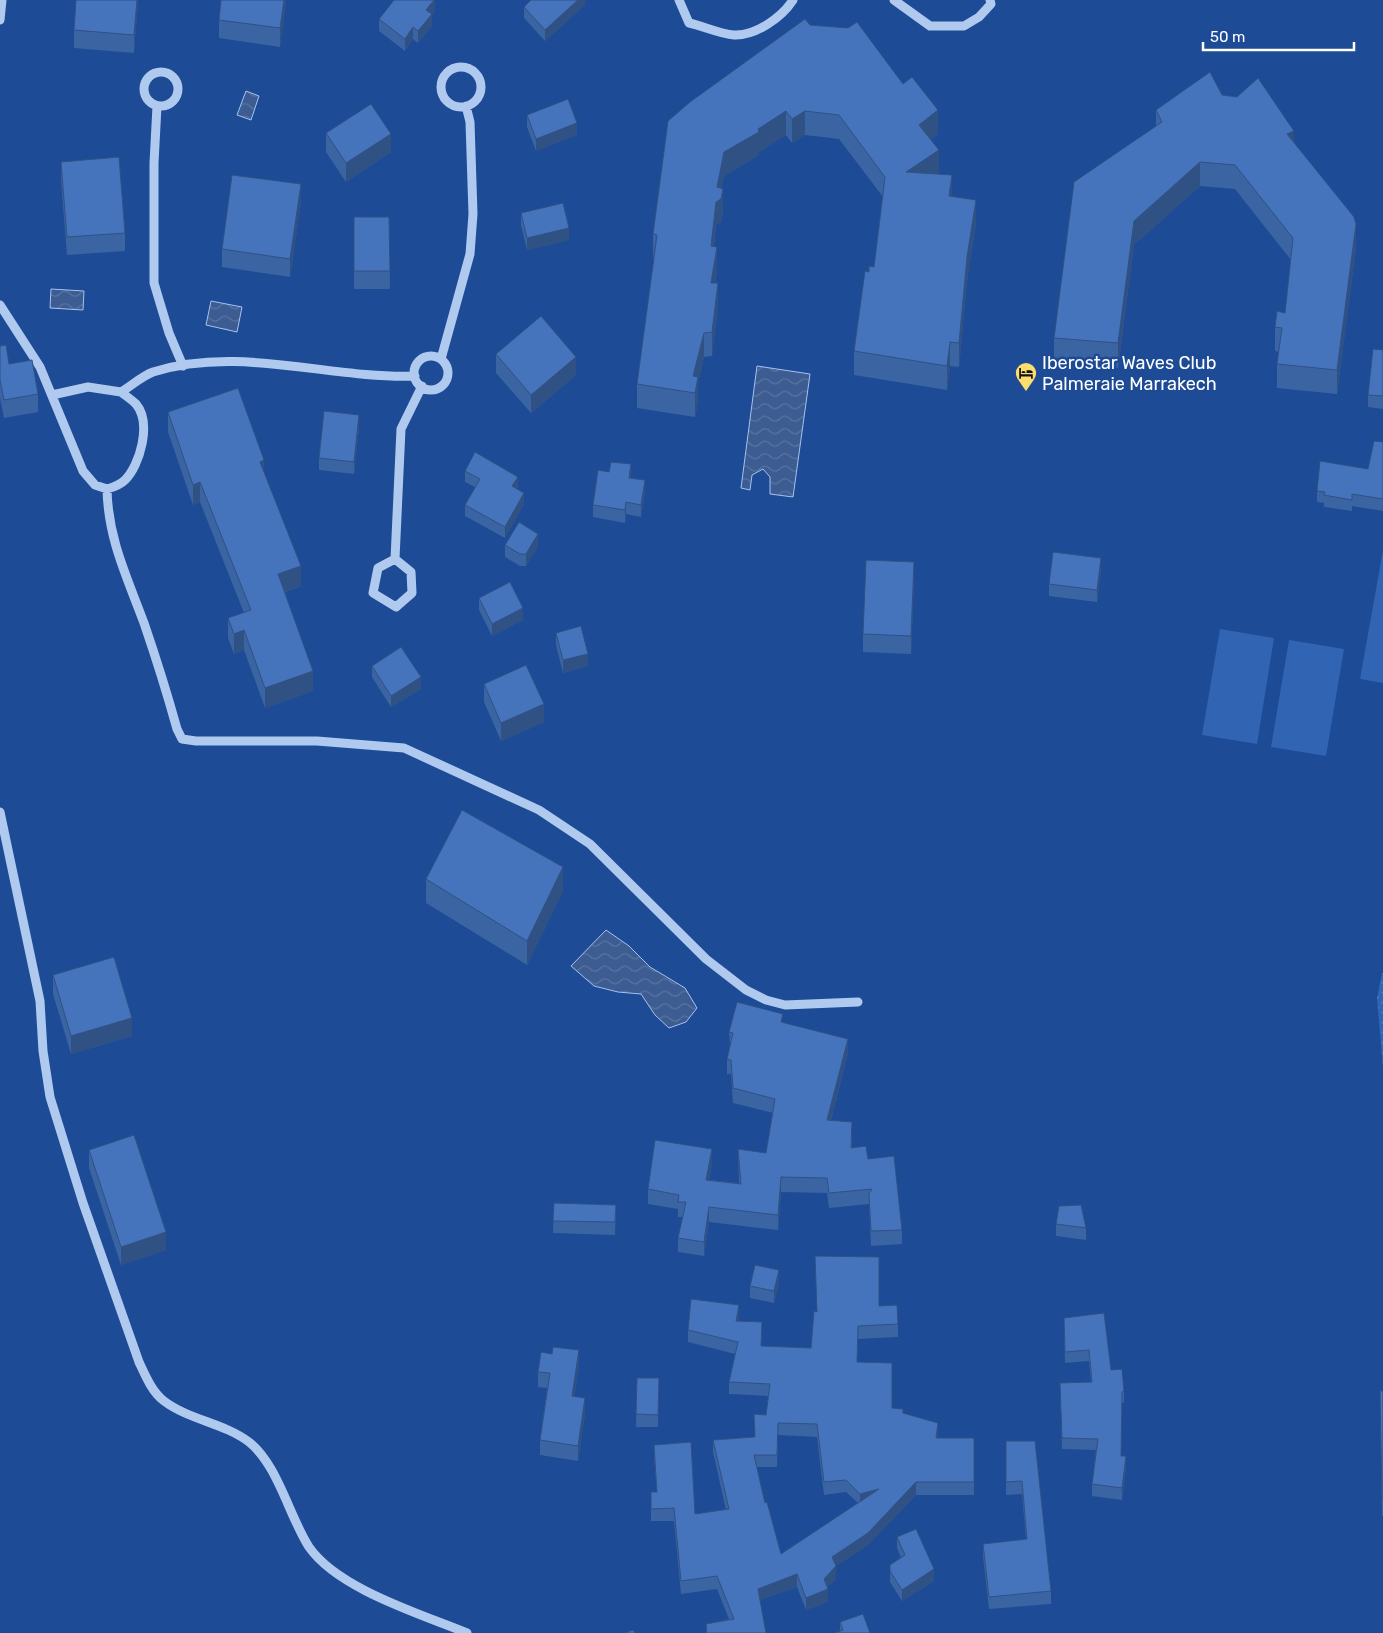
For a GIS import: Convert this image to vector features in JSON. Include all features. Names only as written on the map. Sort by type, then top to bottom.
[{"type":"street","points":[[0,20],[2,0]]},
{"type":"street","points":[[679,0],[689,22],[735,35],[752,31],[767,24],[786,11],[793,0]]},
{"type":"street","points":[[894,0],[930,26],[964,26],[980,17],[991,4],[990,0]]},
{"type":"street","points":[[456,68],[472,70],[480,82],[481,90],[478,97],[466,106],[451,104],[442,92],[444,77],[456,68]]},
{"type":"street","points":[[157,106],[154,163],[154,284],[169,333],[183,366]]},
{"type":"street","points":[[441,359],[465,275],[472,233],[470,122],[466,106]]},
{"type":"street","points":[[0,305],[40,367],[83,471],[94,485],[107,489],[118,486],[126,480],[139,457],[143,436],[142,418],[136,405],[121,392],[88,387],[52,395]]},
{"type":"street","points":[[435,356],[441,359],[448,370],[446,382],[434,389],[422,386],[415,376],[418,363],[422,358],[435,356]]},
{"type":"street","points":[[121,392],[152,373],[183,366],[226,361],[302,366],[388,377],[415,376]]},
{"type":"street","points":[[395,559],[401,429],[422,386]]},
{"type":"street","points":[[107,489],[108,516],[113,540],[156,657],[177,729],[182,739],[196,741],[317,740],[404,748],[539,810],[590,844],[706,959],[746,990],[766,1000],[785,1006],[858,1002]]},
{"type":"street","points":[[395,559],[411,572],[412,593],[396,607],[373,593],[378,568],[395,559]]},
{"type":"street","points":[[0,812],[40,1001],[43,1051],[50,1097],[83,1204],[139,1362],[147,1379],[162,1400],[180,1410],[240,1436],[260,1453],[310,1547],[322,1562],[348,1581],[384,1599],[468,1633]]},
{"type":"shaded area","points":[[1383,550],[1383,683],[1360,679]]},
{"type":"shaded area","points":[[1220,629],[1274,638],[1257,744],[1202,735]]},
{"type":"shaded area","points":[[1289,640],[1344,649],[1326,756],[1271,747]]},
{"type":"shaded area","points":[[1383,973],[1383,1068],[1377,998]]},
{"type":"water","points":[[246,91],[259,96],[251,120],[237,115]]},
{"type":"water","points":[[51,289],[84,291],[83,310],[50,308]]},
{"type":"water","points":[[211,301],[242,307],[237,332],[206,325]]},
{"type":"water","points":[[757,366],[810,374],[793,497],[770,494],[770,477],[763,469],[752,475],[750,490],[741,488]]},
{"type":"water","points":[[606,930],[629,946],[650,967],[685,988],[697,1008],[686,1022],[669,1028],[655,1015],[641,994],[618,992],[594,986],[571,966]]},
{"type":"building","points":[[76,0],[137,0],[134,35],[74,30]]},
{"type":"building","points":[[221,0],[284,0],[280,28],[219,20]]},
{"type":"building","points":[[394,0],[434,0],[426,10],[432,14],[418,31],[413,27],[405,39],[379,19]]},
{"type":"building","points":[[531,0],[578,0],[545,30],[524,7]]},
{"type":"building","points":[[805,19],[810,25],[848,28],[857,22],[903,84],[912,77],[938,110],[919,125],[939,150],[906,172],[952,175],[949,196],[976,200],[967,257],[959,343],[950,342],[947,366],[854,351],[865,271],[869,272],[869,266],[874,267],[885,177],[839,115],[805,111],[792,119],[786,111],[758,129],[759,132],[724,152],[717,187],[723,189],[721,199],[716,202],[711,246],[717,247],[711,283],[718,283],[712,332],[704,333],[693,376],[698,377],[695,393],[637,384],[657,235],[653,234],[668,121],[690,102]]},
{"type":"building","points":[[1210,72],[1222,95],[1237,97],[1258,78],[1294,131],[1287,134],[1354,217],[1356,224],[1337,370],[1277,364],[1282,328],[1275,327],[1277,311],[1285,313],[1293,238],[1235,165],[1200,162],[1134,221],[1118,343],[1054,338],[1074,182],[1162,122],[1156,110]]},
{"type":"building","points":[[568,99],[577,123],[536,139],[527,115]]},
{"type":"building","points":[[371,104],[391,134],[346,163],[326,133]]},
{"type":"building","points":[[119,157],[125,233],[67,237],[61,162]]},
{"type":"building","points":[[232,175],[301,184],[290,259],[222,249]]},
{"type":"building","points":[[563,203],[569,228],[527,238],[521,213]]},
{"type":"building","points":[[354,217],[389,217],[390,271],[354,271]]},
{"type":"building","points":[[541,316],[576,357],[531,395],[496,354]]},
{"type":"building","points":[[6,345],[9,364],[32,360],[38,394],[4,400],[0,380],[0,346]]},
{"type":"building","points":[[1373,349],[1383,350],[1383,396],[1368,395]]},
{"type":"building","points":[[238,388],[264,460],[260,462],[301,566],[278,574],[313,671],[265,688],[244,630],[234,634],[228,618],[251,610],[200,482],[193,485],[168,412]]},
{"type":"building","points":[[324,411],[359,415],[354,462],[319,458]]},
{"type":"building","points":[[1374,441],[1383,442],[1383,499],[1352,494],[1352,500],[1324,495],[1325,492],[1317,491],[1320,461],[1368,469]]},
{"type":"building","points":[[475,452],[518,477],[512,486],[524,493],[505,527],[465,505],[480,479],[465,471]]},
{"type":"building","points":[[611,462],[631,464],[629,478],[645,480],[641,505],[626,502],[625,510],[593,505],[598,470],[609,472]]},
{"type":"building","points":[[519,522],[538,534],[526,554],[520,554],[505,545]]},
{"type":"building","points":[[1053,552],[1101,558],[1097,590],[1049,584]]},
{"type":"building","points":[[866,560],[914,562],[911,636],[863,634]]},
{"type":"building","points":[[510,582],[523,608],[492,624],[479,598]]},
{"type":"building","points":[[581,626],[588,654],[563,660],[556,633]]},
{"type":"building","points":[[401,647],[421,677],[391,696],[372,666]]},
{"type":"building","points":[[526,665],[544,704],[501,723],[484,684]]},
{"type":"building","points":[[462,810],[563,867],[527,941],[426,879]]},
{"type":"building","points":[[114,957],[132,1018],[71,1036],[53,975]]},
{"type":"building","points":[[737,1002],[783,1014],[781,1022],[848,1039],[827,1120],[852,1122],[851,1148],[866,1146],[868,1159],[894,1156],[902,1230],[871,1231],[869,1194],[872,1189],[829,1193],[827,1178],[781,1177],[778,1215],[709,1207],[704,1242],[678,1238],[686,1202],[678,1202],[679,1195],[648,1189],[655,1140],[712,1149],[706,1180],[741,1184],[738,1149],[766,1153],[775,1099],[733,1088],[731,1060],[727,1059],[733,1033],[729,1032]]},
{"type":"building","points":[[134,1135],[166,1232],[121,1247],[89,1150]]},
{"type":"building","points":[[554,1203],[616,1205],[615,1222],[553,1221]]},
{"type":"building","points":[[1081,1205],[1086,1228],[1056,1224],[1059,1206]]},
{"type":"building","points":[[815,1256],[879,1257],[879,1306],[897,1305],[898,1324],[858,1326],[857,1362],[892,1363],[892,1408],[903,1409],[903,1413],[938,1423],[936,1438],[974,1438],[974,1482],[916,1482],[868,1533],[832,1557],[836,1566],[824,1579],[828,1589],[806,1598],[797,1574],[758,1589],[766,1633],[707,1633],[706,1624],[734,1619],[717,1576],[681,1581],[674,1508],[651,1509],[651,1492],[657,1492],[654,1445],[691,1442],[695,1514],[729,1509],[713,1440],[755,1437],[754,1414],[766,1415],[770,1384],[729,1382],[738,1342],[688,1330],[691,1299],[739,1305],[736,1321],[762,1322],[761,1346],[811,1348],[814,1311],[817,1312]],"holes":[[[778,1423],[817,1424],[824,1482],[846,1480],[860,1494],[879,1489],[781,1554],[767,1502],[765,1503],[754,1455],[777,1455]]]},
{"type":"building","points":[[755,1265],[779,1270],[774,1291],[750,1286]]},
{"type":"building","points":[[1104,1313],[1111,1370],[1122,1369],[1124,1391],[1122,1392],[1121,1456],[1126,1456],[1122,1488],[1092,1484],[1098,1439],[1062,1438],[1060,1383],[1092,1382],[1089,1350],[1065,1352],[1064,1318]]},
{"type":"building","points":[[553,1347],[579,1350],[572,1396],[585,1398],[578,1446],[540,1440],[550,1373],[538,1372],[541,1352],[552,1354]]},
{"type":"building","points":[[637,1378],[659,1378],[658,1415],[636,1414]]},
{"type":"building","points":[[1380,1391],[1383,1391],[1383,1498],[1382,1498]]},
{"type":"building","points":[[1006,1441],[1035,1441],[1051,1591],[989,1597],[983,1544],[1027,1539],[1022,1481],[1006,1482]]},
{"type":"building","points":[[916,1529],[934,1569],[902,1590],[890,1571],[890,1565],[905,1555],[897,1537]]},
{"type":"building","points":[[863,1614],[870,1633],[835,1633],[843,1630],[840,1622]]},
{"type":"place","name":"Iberostar Waves Club Palmeraie Marrakech","points":[[1026,392]]}]
